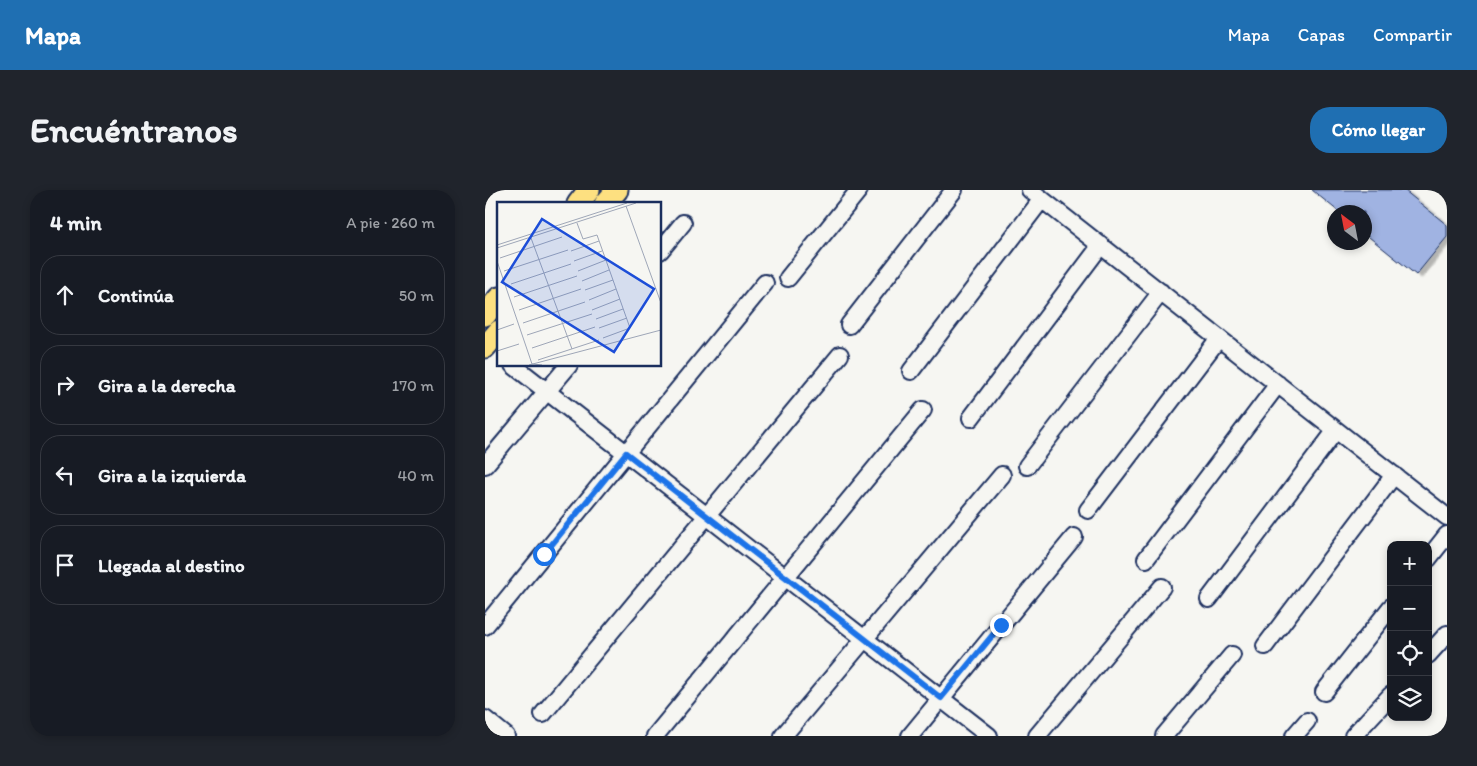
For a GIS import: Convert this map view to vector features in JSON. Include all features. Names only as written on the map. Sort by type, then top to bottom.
[{"type":"main road","points":[[580,202],[589,190]]},
{"type":"main road","points":[[607,202],[617,190]]},
{"type":"main road","points":[[485,314],[497,300]]},
{"type":"street","points":[[788,278],[859,190]]},
{"type":"street","points":[[849,325],[954,190]]},
{"type":"street","points":[[911,372],[1037,195],[1447,516]]},
{"type":"street","points":[[661,250],[683,223]]},
{"type":"street","points":[[971,418],[1101,245]]},
{"type":"street","points":[[485,626],[765,283]]},
{"type":"street","points":[[1027,466],[1161,292]]},
{"type":"street","points":[[1088,510],[1219,338]]},
{"type":"street","points":[[543,714],[840,355]]},
{"type":"street","points":[[514,366],[989,736]]},
{"type":"street","points":[[485,465],[568,366]]},
{"type":"street","points":[[1146,558],[1278,384]]},
{"type":"street","points":[[655,736],[923,410]]},
{"type":"street","points":[[1209,599],[1336,430]]},
{"type":"street","points":[[783,736],[1003,475]]},
{"type":"street","points":[[1265,646],[1394,475]]},
{"type":"street","points":[[1432,553],[1447,534]]},
{"type":"street","points":[[910,736],[1074,537]]},
{"type":"street","points":[[1037,736],[1162,586]]},
{"type":"street","points":[[1324,692],[1387,612]]},
{"type":"street","points":[[1432,651],[1447,634]]},
{"type":"street","points":[[1164,736],[1232,654]]},
{"type":"street","points":[[1353,736],[1387,699]]},
{"type":"street","points":[[485,719],[505,736]]},
{"type":"street","points":[[1295,736],[1307,722]]},
{"type":"building","points":[[1312,190],[1404,190],[1447,225],[1447,237],[1416,275],[1372,239],[1372,205],[1330,205]]},
{"type":"route","points":[[544,554],[626,453],[941,698],[1001,625]]}]
